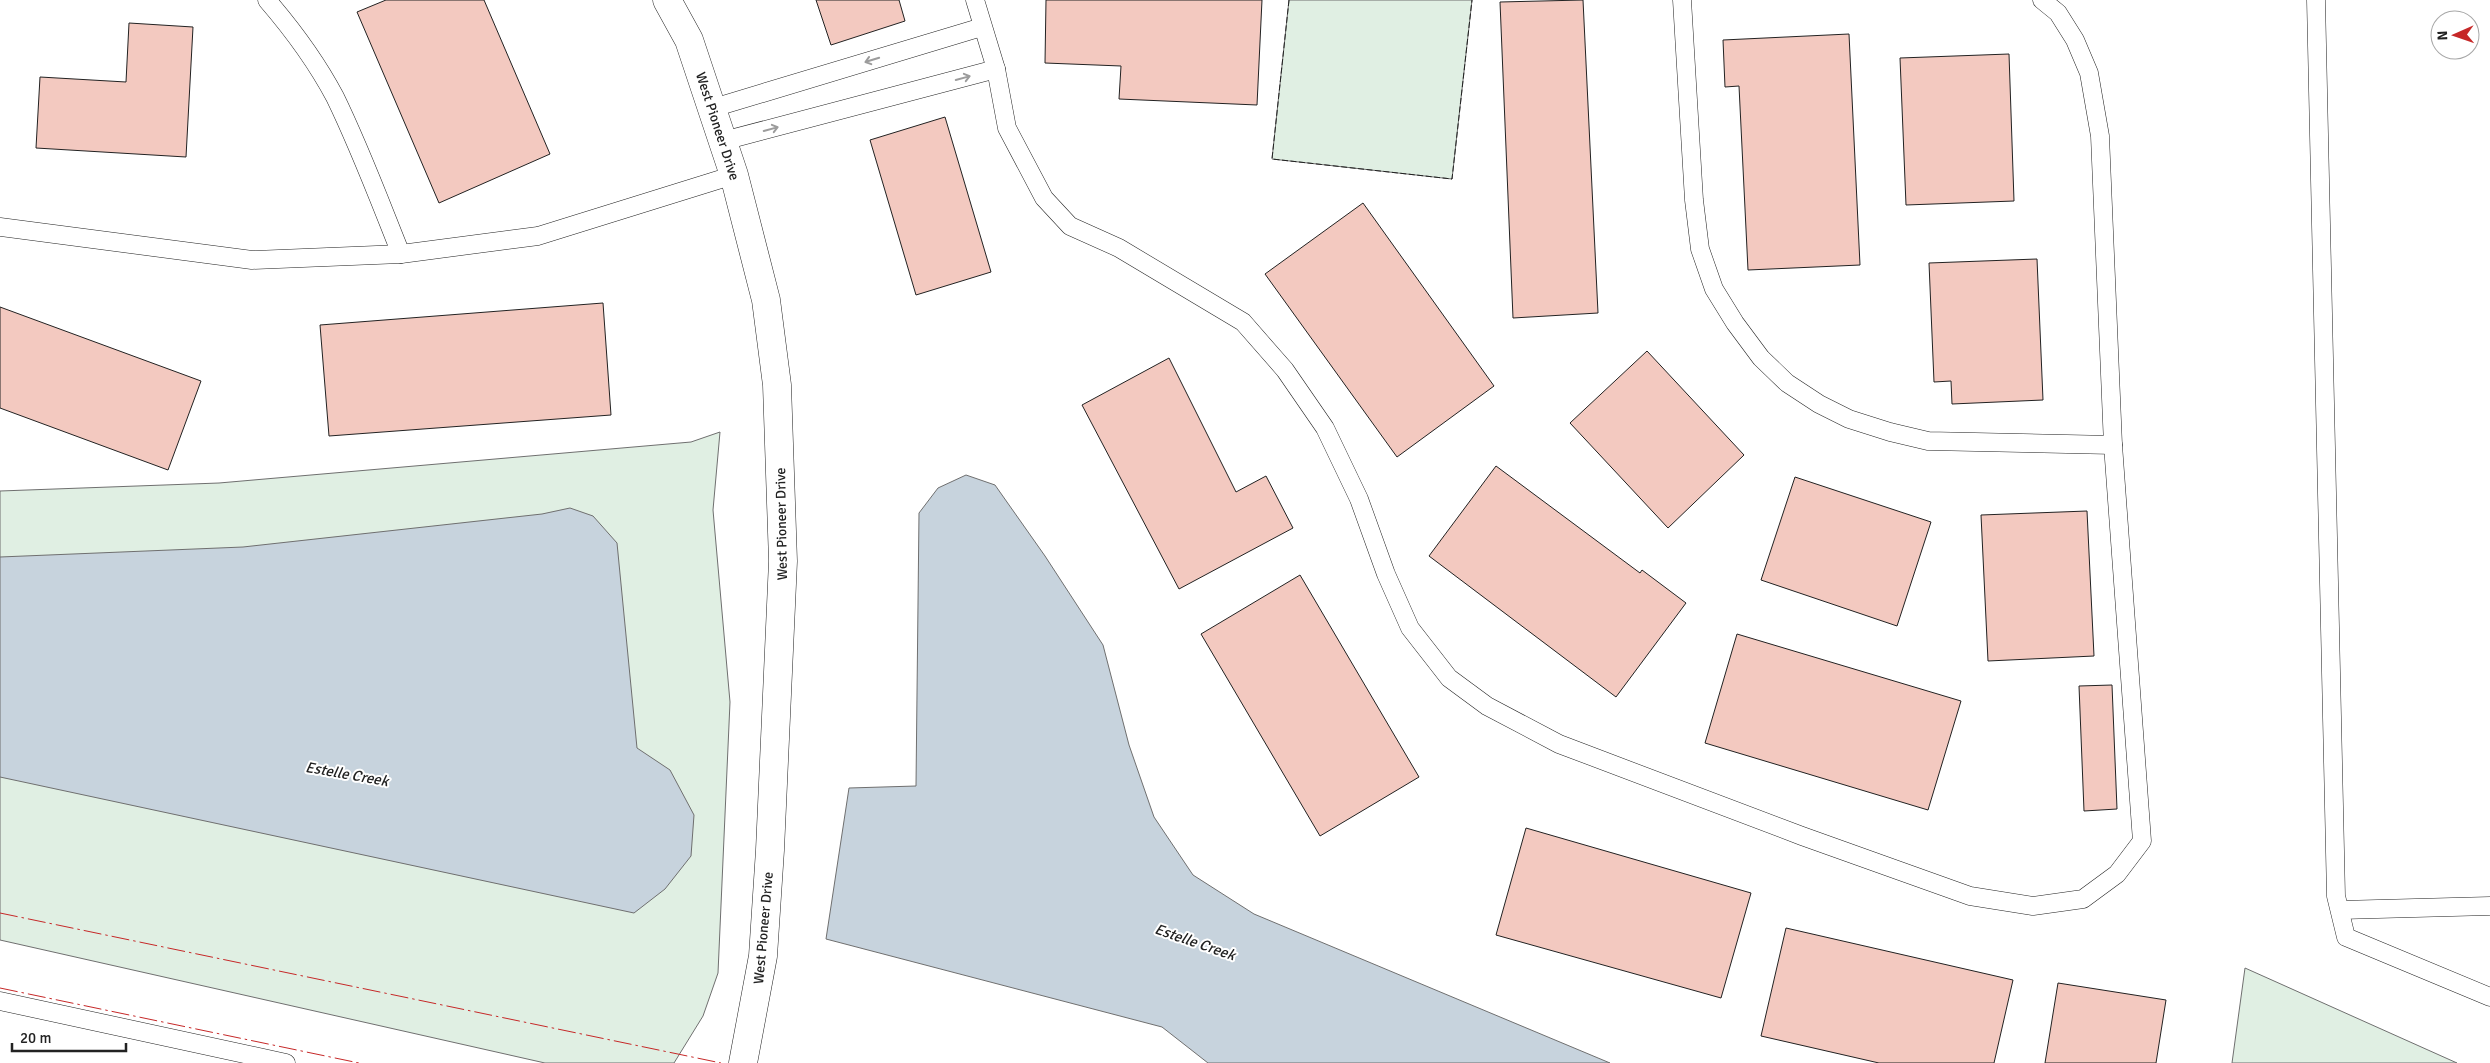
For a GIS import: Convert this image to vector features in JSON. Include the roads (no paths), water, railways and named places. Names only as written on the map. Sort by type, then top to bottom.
[{"type":"street","name":"West Pioneer Drive","points":[[667,0],[689,40],[734,175],[767,309],[777,385],[784,561],[763,956],[743,1063]]},
{"type":"lane","points":[[267,0],[288,24],[334,95],[367,168],[401,254]]},
{"type":"lane","points":[[975,0],[996,70],[1007,128],[1044,198],[1070,226],[1119,248],[1242,322],[1285,370],[1324,428],[1359,499],[1386,574],[1410,628],[1449,678],[1487,706],[1558,744],[1802,836],[1970,896],[2033,906],[2083,899],[2117,874],[2142,840],[2113,445],[2100,136],[2089,74],[2075,40],[2058,13],[2042,0]]},
{"type":"lane","points":[[1682,0],[1694,200],[1700,249],[1714,289],[1735,323],[1761,358],[1787,383],[1820,404],[1849,419],[1890,432],[1928,441],[2113,445]]},
{"type":"lane","points":[[2316,0],[2336,896],[2346,937],[2490,997]]},
{"type":"lane","points":[[713,108],[982,27]]},
{"type":"lane","points":[[723,141],[996,70]]},
{"type":"lane","points":[[0,227],[252,260],[401,254],[538,236],[734,175]]},
{"type":"lane","points":[[2340,910],[2490,906]]},
{"type":"lane","points":[[0,1002],[286,1063]]},
{"type":"water","name":"Estelle Creek","points":[[966,475],[995,485],[1045,556],[1103,645],[1129,745],[1154,817],[1193,875],[1254,914],[1610,1063],[1208,1063],[1162,1027],[826,939],[849,788],[916,786],[919,513],[938,488]]},
{"type":"water","name":"Estelle Creek","points":[[570,508],[593,516],[617,543],[637,748],[670,770],[694,815],[691,856],[665,889],[634,913],[0,777],[0,557],[243,547],[542,514]]}]
